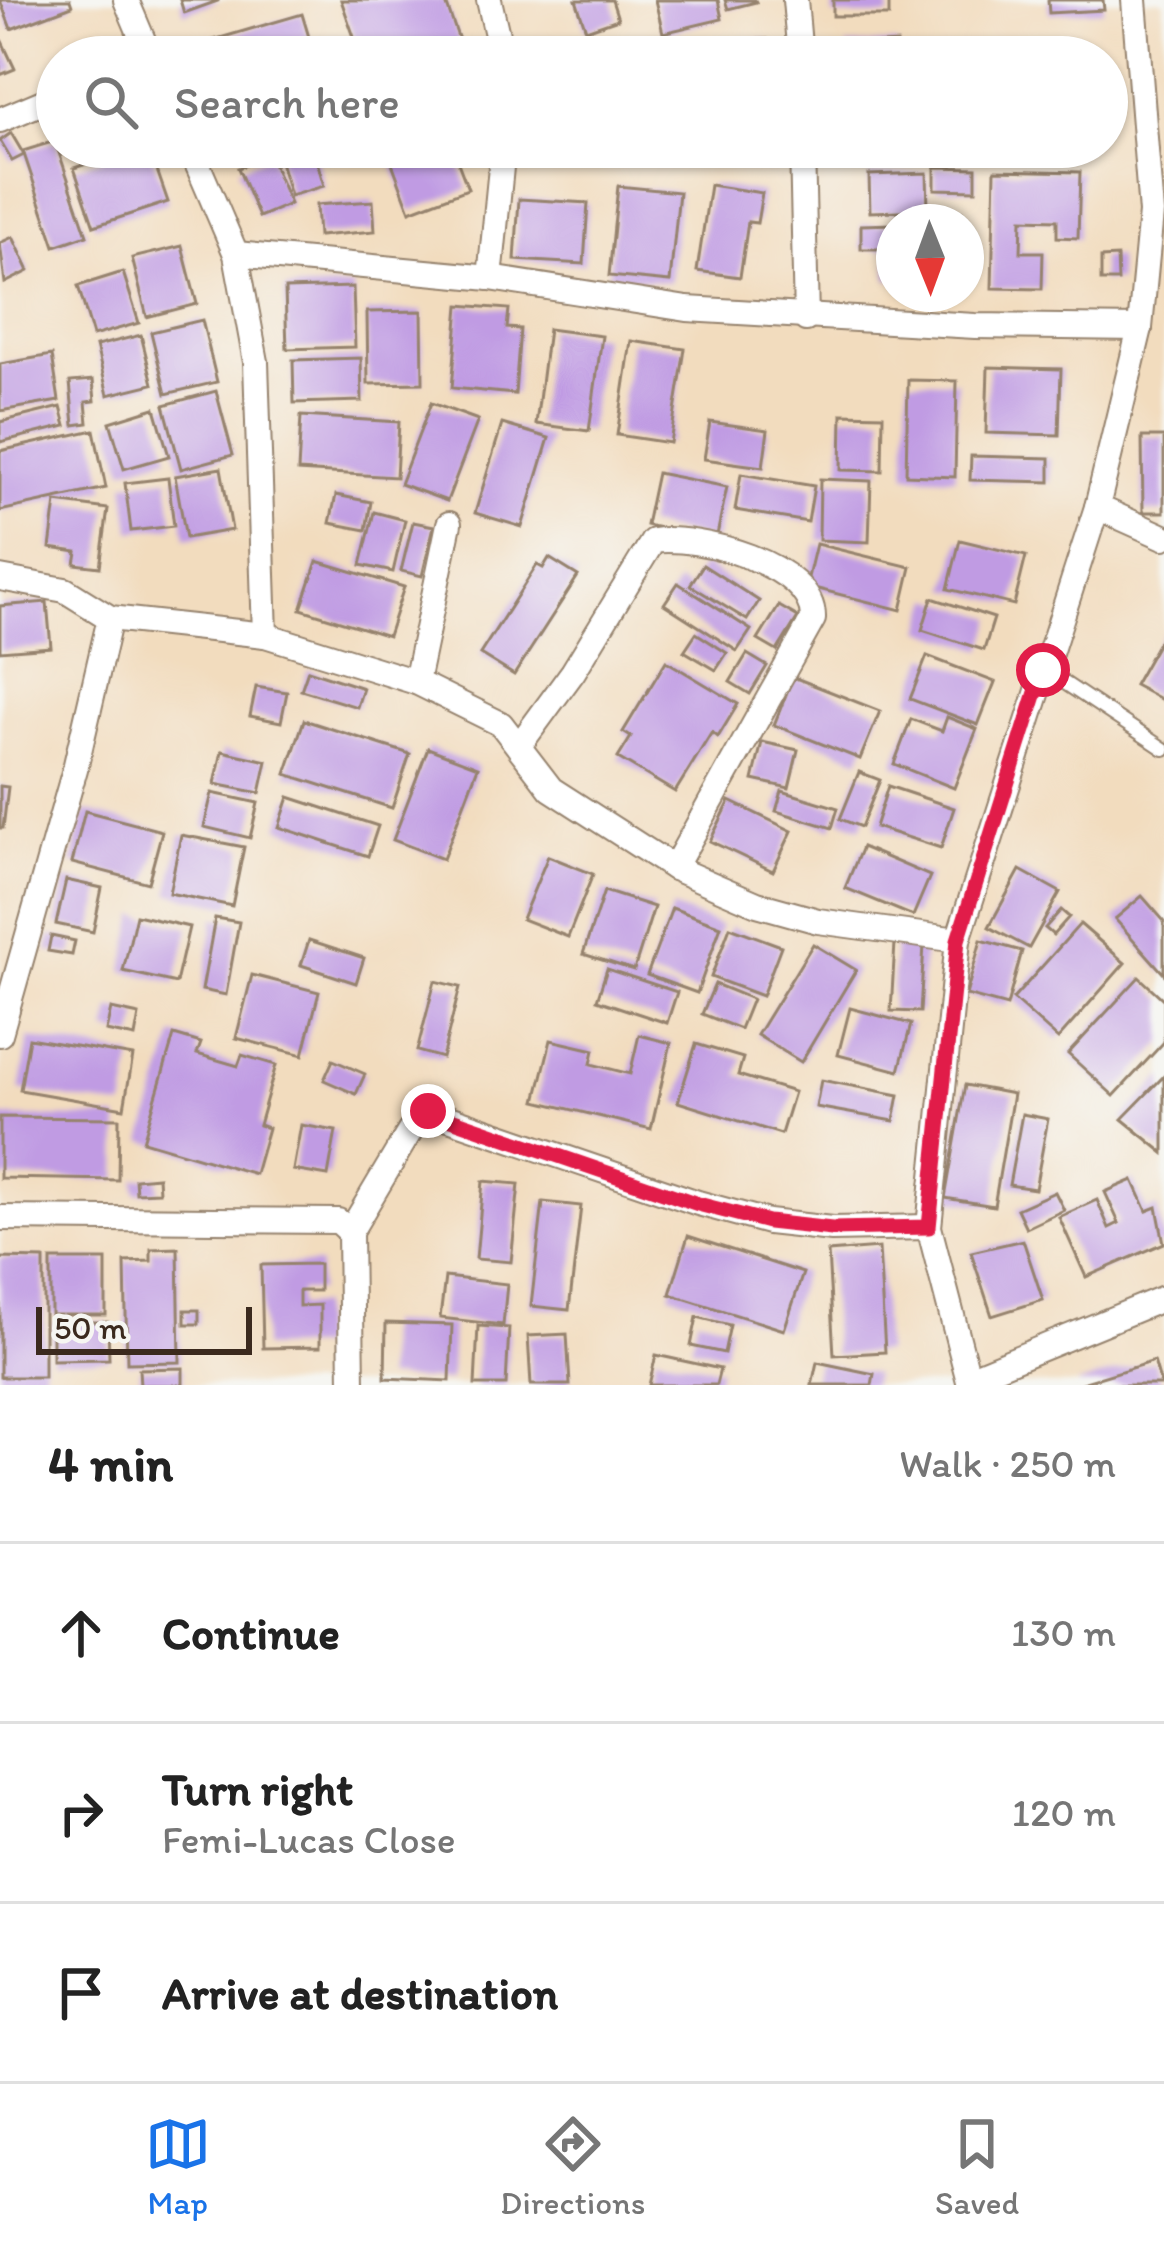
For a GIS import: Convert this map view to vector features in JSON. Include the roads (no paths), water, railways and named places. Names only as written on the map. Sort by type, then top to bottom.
[{"type":"street","points":[[126,0],[141,36]]},
{"type":"street","points":[[489,0],[497,36]]},
{"type":"street","points":[[795,0],[798,36]]},
{"type":"street","points":[[1134,0],[1151,212],[1140,328],[1097,507],[958,940],[929,1227],[969,1382],[1164,1298]]},
{"type":"street","points":[[0,120],[36,105]]},
{"type":"street","points":[[199,168],[236,254],[256,362],[265,635]]},
{"type":"street","points":[[490,278],[501,168]]},
{"type":"street","points":[[802,168],[806,319]]},
{"type":"street","points":[[236,254],[490,278],[627,302],[806,319],[1140,328]]},
{"type":"street","points":[[1097,507],[1164,537]]},
{"type":"street","points":[[416,682],[448,524]]},
{"type":"street","points":[[521,743],[573,671],[653,541],[737,553],[790,575],[814,609],[813,619],[674,868]]},
{"type":"street","points":[[0,578],[65,590],[110,618],[265,635],[416,682],[502,724],[521,743],[551,789],[674,868],[757,904],[818,921],[958,940]]},
{"type":"street","points":[[0,1034],[75,769],[110,618]]},
{"type":"street","points":[[352,1385],[350,1232],[410,1131],[428,1111],[698,1204],[768,1222],[832,1229],[929,1227]]},
{"type":"street","points":[[0,1218],[338,1221],[350,1232]]},
{"type":"lane","points":[[1043,670],[1164,749]]}]
